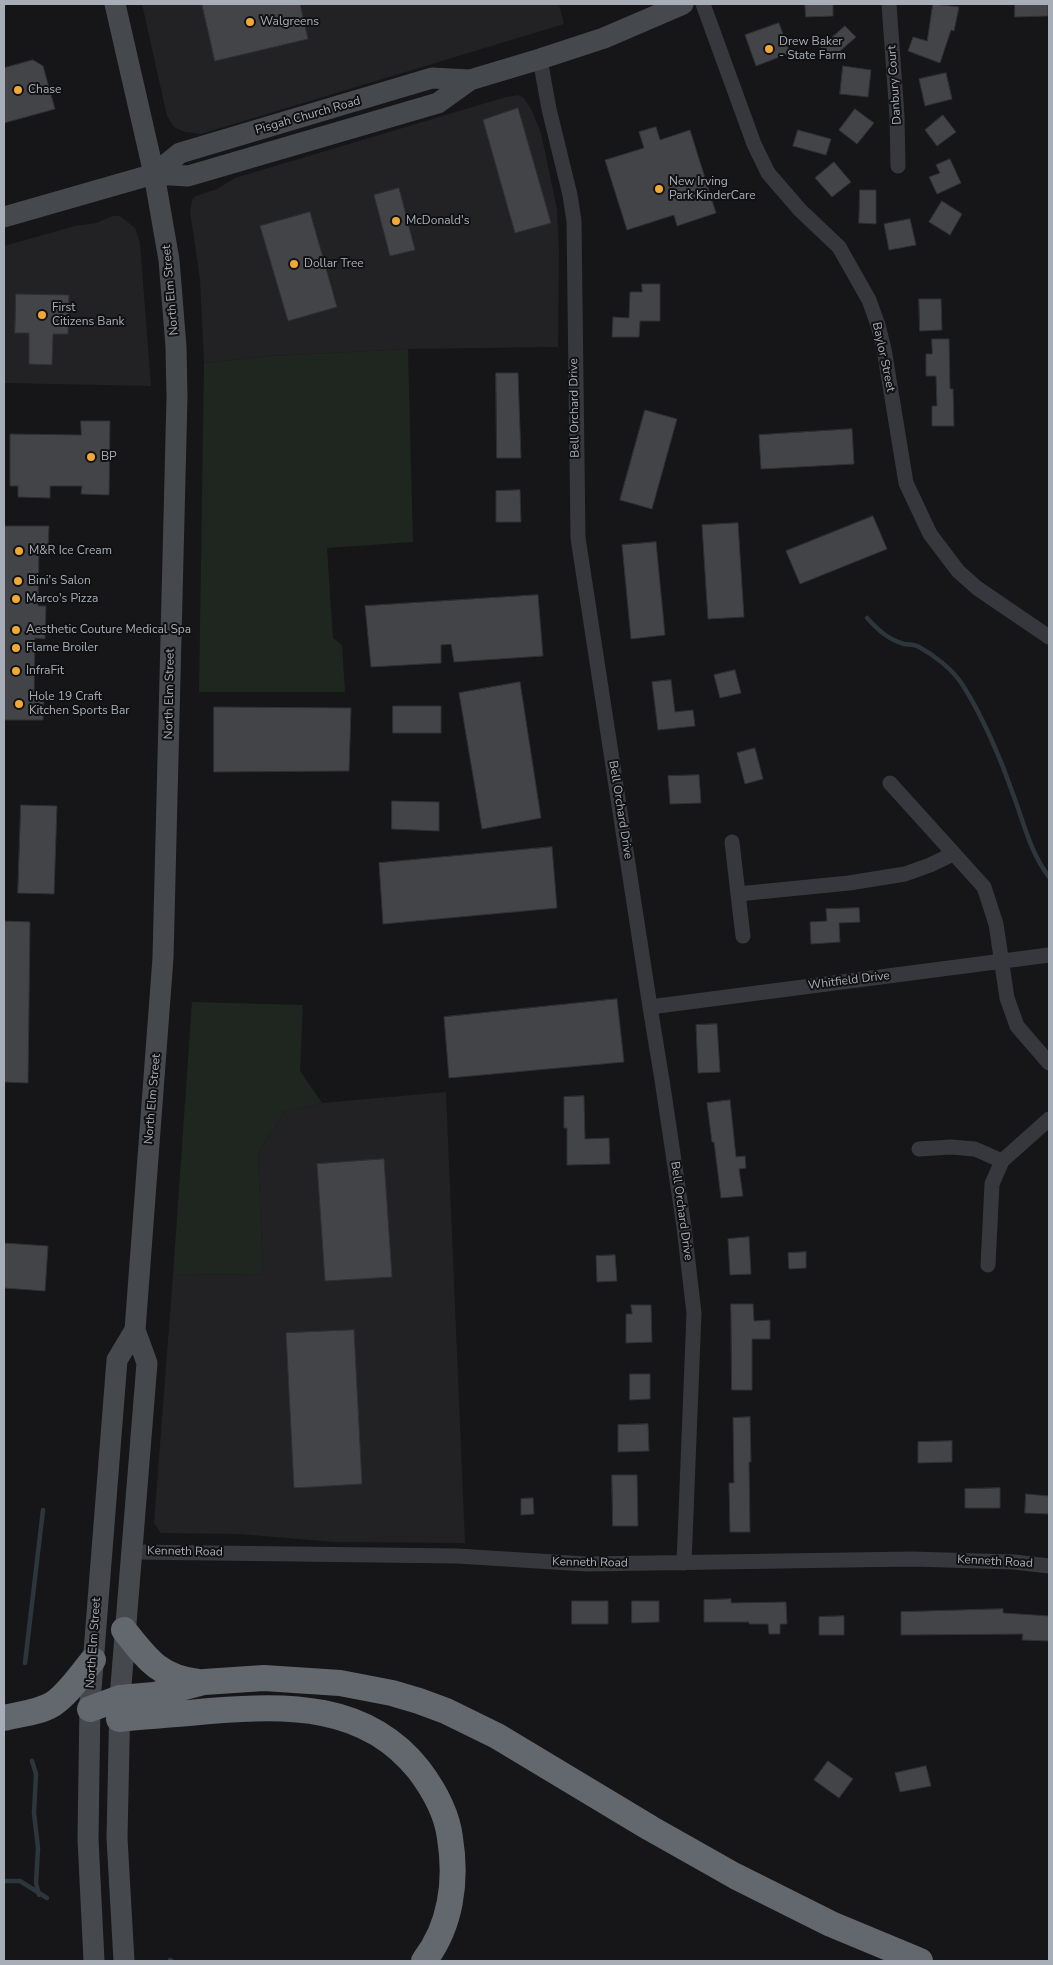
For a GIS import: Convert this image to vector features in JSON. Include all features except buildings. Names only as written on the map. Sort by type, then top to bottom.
[{"type":"highway","points":[[124,1630],[144,1656],[161,1671],[185,1680],[204,1682],[264,1678],[340,1683],[392,1693],[446,1711],[525,1751],[650,1828],[735,1876],[831,1924],[920,1961]]},
{"type":"highway","points":[[4,1718],[33,1712],[52,1704],[60,1698],[93,1660]]},
{"type":"highway","points":[[119,1708],[154,1695],[204,1682]]},
{"type":"highway","points":[[90,1709],[256,1708],[308,1710],[348,1720],[383,1737],[398,1748],[427,1781],[436,1797],[444,1815],[453,1854],[454,1875],[446,1918],[438,1938],[424,1961]]},
{"type":"main road","name":"North Elm Street","points":[[115,4],[154,174],[170,260],[176,338],[177,397],[163,958],[135,1330],[147,1363],[119,1708],[118,1838],[124,1961]]},
{"type":"main road","name":"Pisgah Church Road","points":[[4,217],[154,174],[188,176],[438,103],[470,80],[604,38],[683,4]]},
{"type":"main road","name":"North Elm Street","points":[[94,1961],[88,1839],[90,1709],[93,1660],[117,1360],[135,1330]]},
{"type":"street","name":"Baylor Street","points":[[703,4],[754,144],[768,173],[800,210],[839,247],[869,300],[884,349],[906,483],[930,534],[958,571],[977,588],[1049,637]]},
{"type":"street","name":"Danbury Court","points":[[889,4],[897,116],[898,166]]},
{"type":"street","name":"Bell Orchard Drive","points":[[540,59],[574,221],[578,538],[662,1080],[684,1227],[694,1313],[684,1562]]},
{"type":"street","points":[[890,783],[984,887],[996,924],[1007,998],[1017,1026],[1049,1063]]},
{"type":"street","points":[[732,842],[742,936]]},
{"type":"street","points":[[738,894],[849,883],[905,874],[953,854]]},
{"type":"street","name":"Whitfield Drive","points":[[650,1007],[1049,955]]},
{"type":"street","points":[[988,1265],[992,1184],[1002,1161],[1049,1119]]},
{"type":"street","points":[[919,1149],[951,1147],[975,1149],[1002,1161]]},
{"type":"street","name":"Kenneth Road","points":[[131,1552],[465,1556],[586,1564],[912,1559],[1014,1562],[1049,1566]]},
{"type":"shaded area","points":[[142,4],[559,4],[564,24],[201,134],[185,132],[174,127],[167,116]]},
{"type":"shaded area","points":[[518,95],[524,98],[532,111],[541,133],[557,209],[559,251],[558,347],[408,349],[271,356],[204,363],[200,279],[190,212],[192,200],[196,196],[217,189],[235,178]]},
{"type":"shaded area","points":[[113,216],[120,216],[135,228],[140,243],[151,386],[4,383],[4,246],[75,226],[96,223]]},
{"type":"shaded area","points":[[408,349],[413,542],[327,548],[333,638],[342,645],[345,692],[199,692],[204,363],[271,356]]},
{"type":"shaded area","points":[[192,1002],[303,1005],[300,1071],[322,1103],[284,1112],[258,1153],[263,1274],[173,1275]]},
{"type":"shaded area","points":[[446,1092],[465,1543],[334,1542],[239,1534],[161,1533],[154,1523],[173,1275],[263,1274],[258,1153],[284,1112],[322,1103]]},
{"type":"waterway","points":[[867,618],[893,640],[917,646],[931,654],[958,678],[977,709],[1008,780],[1032,847],[1049,877]]},
{"type":"waterway","points":[[25,1663],[43,1510]]},
{"type":"waterway","points":[[32,1761],[36,1774],[34,1813],[38,1848],[36,1883],[39,1895]]},
{"type":"waterway","points":[[4,1881],[20,1881],[47,1898]]},
{"type":"place","name":"Walgreens","points":[[250,22]]},
{"type":"place","name":"Drew Baker - State Farm","points":[[769,49]]},
{"type":"place","name":"Chase","points":[[18,90]]},
{"type":"place","name":"New Irving Park KinderCare","points":[[659,189]]},
{"type":"place","name":"McDonald's","points":[[396,221]]},
{"type":"place","name":"Dollar Tree","points":[[294,264]]},
{"type":"place","name":"First Citizens Bank","points":[[42,315]]},
{"type":"place","name":"BP","points":[[91,457]]},
{"type":"place","name":"M&R Ice Cream","points":[[19,551]]},
{"type":"place","name":"Bini's Salon","points":[[18,581]]},
{"type":"place","name":"Marco's Pizza","points":[[16,599]]},
{"type":"place","name":"Aesthetic Couture Medical Spa","points":[[16,630]]},
{"type":"place","name":"Flame Broiler","points":[[16,648]]},
{"type":"place","name":"InfraFit","points":[[16,671]]},
{"type":"place","name":"Hole 19 Craft Kitchen Sports Bar","points":[[19,704]]}]
